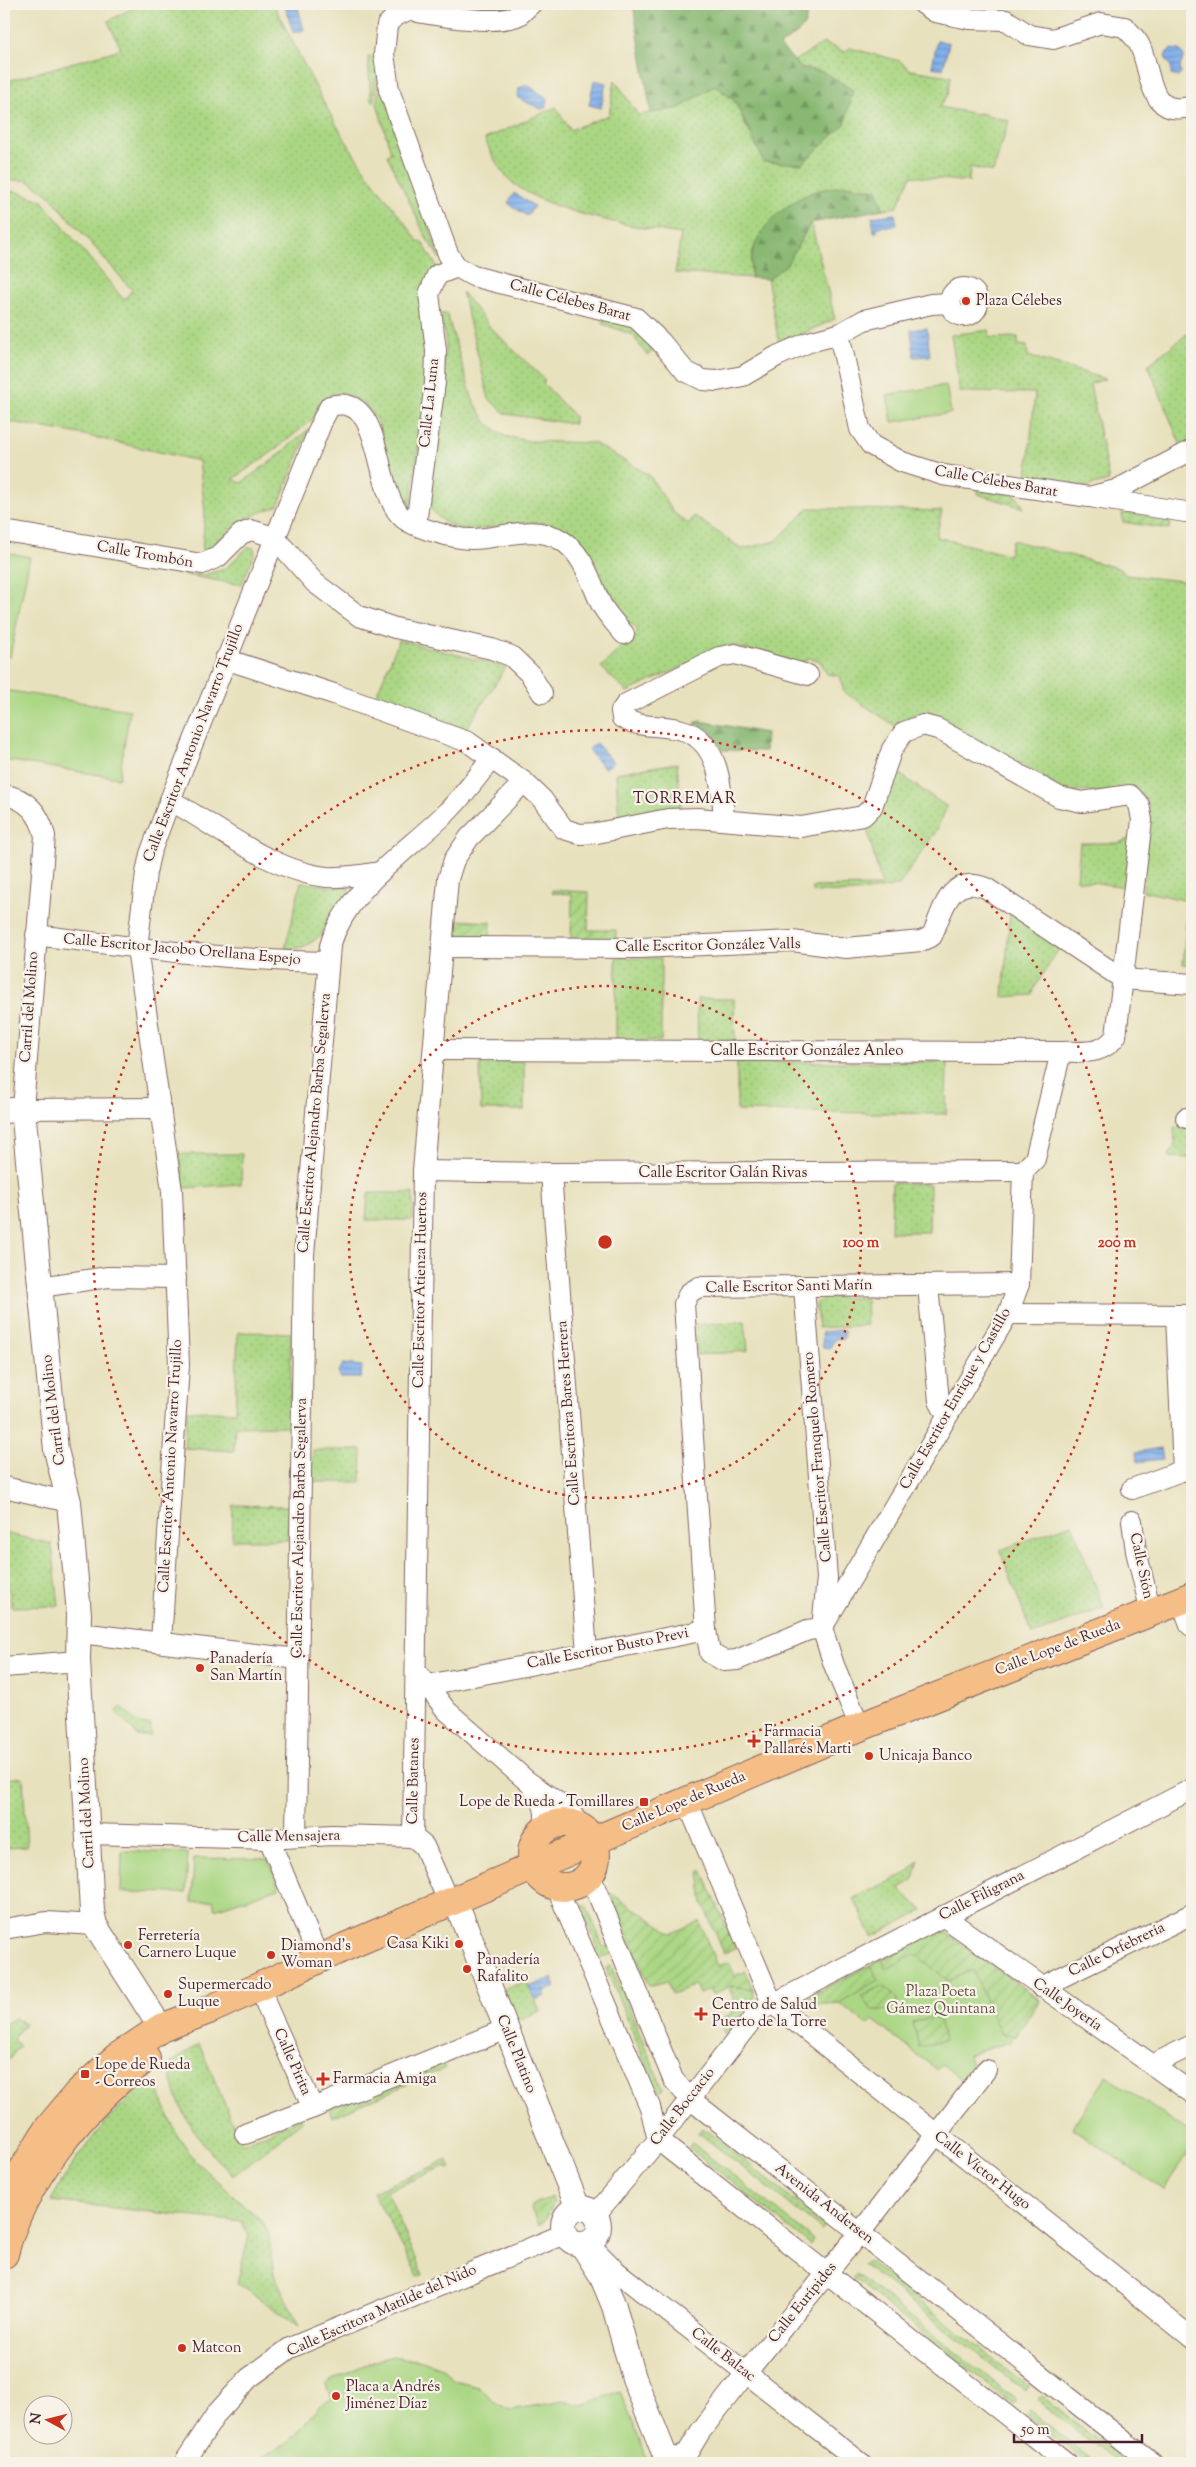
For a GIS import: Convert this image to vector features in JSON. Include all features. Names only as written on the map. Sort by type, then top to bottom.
[{"type":"main road","name":"Calle Lope de Rueda","points":[[4,2250],[9,2203],[47,2130],[77,2094],[116,2058],[161,2028],[208,2010],[319,1959],[534,1866],[588,1835],[687,1800],[860,1727],[1151,1612],[1189,1607]]},
{"type":"main road","points":[[566,1822],[588,1835],[596,1854],[590,1875],[573,1886],[556,1886],[546,1882],[534,1866],[532,1853],[535,1840],[543,1830],[554,1824],[566,1822]]},
{"type":"main road","name":"Calle Lope de Rueda","points":[[9,2203],[49,2159],[67,2135],[130,2071],[208,2010]]},
{"type":"street","points":[[440,4],[408,10],[396,16],[387,25],[384,54],[389,90],[448,254],[457,267]]},
{"type":"street","points":[[408,10],[458,19],[501,18],[519,15],[531,4]]},
{"type":"street","points":[[923,4],[935,12],[969,18],[1006,20],[1029,35],[1053,39],[1101,23],[1125,27],[1139,45],[1153,92],[1158,100],[1174,108],[1192,106]]},
{"type":"street","name":"Calle Célebes Barat","points":[[457,267],[473,276],[636,318],[661,342],[686,371],[703,380],[717,381],[743,376],[809,342],[839,334],[860,429],[871,444],[902,462],[942,476],[1089,497],[1116,490],[1192,450]]},
{"type":"street","name":"Calle La Luna","points":[[416,524],[435,383],[436,350],[429,294],[437,275],[457,267]]},
{"type":"street","points":[[839,334],[864,320],[932,304],[950,303]]},
{"type":"street","name":"Calle Escritor Antonio Navarro Trujillo","points":[[162,1642],[179,1365],[172,1190],[137,948],[148,863],[170,800],[225,659],[274,537],[330,406],[343,403],[355,407],[367,419],[391,502],[403,518],[440,533],[471,539],[522,532],[545,534],[560,539],[574,550],[591,578],[601,605],[624,634]]},
{"type":"street","points":[[1089,497],[1192,513]]},
{"type":"street","name":"Calle Trombón","points":[[4,531],[202,564],[218,557],[241,534],[251,530],[274,537]]},
{"type":"street","points":[[274,537],[315,583],[359,616],[395,628],[492,649],[511,656],[530,674],[542,693]]},
{"type":"street","points":[[724,820],[722,794],[715,764],[700,738],[682,729],[634,725],[622,718],[621,711],[626,704],[719,657],[735,654],[808,675]]},
{"type":"street","points":[[225,659],[334,694],[468,742],[524,782],[542,799],[564,828],[580,834],[597,833],[668,820],[697,818],[801,827],[864,816],[872,807],[892,750],[904,732],[923,725],[938,729],[1059,797],[1082,802],[1130,795],[1139,804],[1142,820],[1123,979],[1192,984]]},
{"type":"street","name":"Calle Escritor Alejandro Barba Segalerva","points":[[296,1837],[304,1255],[328,962],[334,932],[361,893],[380,872],[446,813],[492,758]]},
{"type":"street","name":"Calle Escritor Atienza Huertos","points":[[422,1678],[423,1171],[448,879],[454,860],[469,838],[524,782]]},
{"type":"street","name":"Carril del Molino","points":[[4,795],[13,796],[25,802],[42,821],[45,836],[36,935],[13,1110],[40,1287],[56,1450],[68,1502],[80,1633],[78,1661],[92,1911],[95,1926],[161,2028]]},
{"type":"street","points":[[170,800],[272,860],[303,872],[325,877],[347,878],[380,872]]},
{"type":"street","name":"Calle Escritor González Valls","points":[[442,946],[640,948],[792,942],[846,948],[921,941],[932,936],[952,892],[961,885],[974,883],[986,888],[1123,979]]},
{"type":"street","name":"Calle Escritor Jacobo Orellana Espejo","points":[[36,935],[137,948],[290,962],[328,962]]},
{"type":"street","name":"Calle Escritor González Anleo","points":[[434,1050],[1061,1052],[1102,1050],[1109,1046],[1116,1036],[1123,979]]},
{"type":"street","points":[[1023,1171],[1035,1159],[1061,1052]]},
{"type":"street","points":[[13,1110],[161,1108]]},
{"type":"street","name":"Calle Escritor Galán Rivas","points":[[423,1171],[551,1173],[1023,1171]]},
{"type":"street","name":"Calle Escritor Enrique y Castillo","points":[[822,1628],[1008,1314],[1019,1284],[1023,1171]]},
{"type":"street","name":"Calle Escritora Bares Herrera","points":[[551,1173],[587,1653]]},
{"type":"street","points":[[40,1287],[108,1277],[176,1278]]},
{"type":"street","name":"Calle Escritor Santi Marín","points":[[706,1630],[684,1304],[689,1293],[699,1287],[1019,1284]]},
{"type":"street","points":[[928,1286],[938,1401],[947,1416]]},
{"type":"street","name":"Calle Escritor Franquelo Romero","points":[[804,1287],[828,1578],[822,1628]]},
{"type":"street","points":[[1008,1314],[1184,1315],[1188,1469],[1132,1490]]},
{"type":"street","points":[[4,1487],[68,1502]]},
{"type":"street","name":"Calle Sión","points":[[1132,1521],[1136,1551],[1151,1612]]},
{"type":"street","points":[[822,1628],[834,1665],[860,1727]]},
{"type":"street","name":"Calle Escritor Busto Previ","points":[[422,1678],[587,1653],[706,1630],[710,1653],[724,1662],[737,1660],[808,1630],[822,1628]]},
{"type":"street","points":[[80,1633],[298,1659]]},
{"type":"street","points":[[4,1667],[78,1661]]},
{"type":"street","points":[[422,1678],[446,1710],[527,1781],[568,1810],[588,1835]]},
{"type":"street","name":"Calle Batanes","points":[[413,1837],[415,1725],[422,1678]]},
{"type":"street","name":"Calle Batanes","points":[[415,1725],[421,1715],[432,1710],[446,1710]]},
{"type":"street","points":[[527,1781],[541,1798],[547,1816],[543,1830]]},
{"type":"street","name":"Calle Filigrana","points":[[772,2004],[1192,1789]]},
{"type":"street","points":[[687,1800],[772,2004]]},
{"type":"street","name":"Calle Mensajera","points":[[89,1834],[269,1839],[296,1837],[413,1837]]},
{"type":"street","points":[[413,1837],[424,1846],[452,1901]]},
{"type":"street","points":[[269,1839],[319,1959]]},
{"type":"street","name":"Avenida Andersen","points":[[590,1875],[674,2079],[690,2099],[1152,2463]]},
{"type":"street","points":[[556,1886],[650,2107],[658,2140],[1067,2463]]},
{"type":"street","name":"Calle Platino","points":[[452,1901],[587,2211]]},
{"type":"street","name":"Calle Orfebrería","points":[[1041,1987],[1192,1914]]},
{"type":"street","name":"Calle Joyería","points":[[943,1916],[1192,2093]]},
{"type":"street","points":[[4,1929],[46,1922],[95,1926]]},
{"type":"street","name":"Calle Pirita","points":[[261,1986],[268,2008],[313,2108]]},
{"type":"street","name":"Calle Boccacio","points":[[587,2211],[658,2140],[759,2011],[772,2004]]},
{"type":"street","name":"Calle Víctor Hugo","points":[[772,2004],[1192,2338]]},
{"type":"street","name":"Calle Pirita","points":[[245,2134],[506,2028]]},
{"type":"street","points":[[1152,2065],[1192,2045]]},
{"type":"street","points":[[937,2135],[986,2070]]},
{"type":"street","name":"Calle Eurípides","points":[[677,2458],[700,2432],[937,2135]]},
{"type":"street","points":[[579,2241],[598,2236],[600,2225],[587,2211],[568,2213],[563,2222],[579,2241],[601,2275],[614,2306],[634,2378],[677,2458]]},
{"type":"street","name":"Calle Balzac","points":[[579,2241],[861,2463]]},
{"type":"street","name":"Calle Escritora Matilde del Nido","points":[[184,2463],[217,2412],[249,2378],[290,2348],[579,2241]]},
{"type":"green space","points":[[140,4],[277,4],[275,7],[343,136],[375,184],[419,243],[422,242],[437,267],[427,332],[428,382],[410,508],[397,493],[378,422],[364,403],[340,393],[319,402],[314,418],[275,450],[233,479],[241,483],[273,460],[309,429],[278,506],[237,524],[217,543],[202,551],[205,513],[199,461],[75,433],[4,421],[4,192],[15,191],[41,200],[124,300],[132,290],[48,194],[27,180],[4,181],[4,82],[121,49],[108,21]]},
{"type":"green space","points":[[476,4],[523,4],[505,12],[455,12],[457,7]]},
{"type":"green space","points":[[633,4],[807,4],[806,20],[801,30],[780,46],[801,68],[823,72],[853,90],[845,124],[802,164],[764,162],[735,101],[715,85],[680,108],[651,113]]},
{"type":"green space","points":[[824,43],[845,52],[850,48],[900,61],[910,70],[951,76],[948,95],[939,107],[976,114],[980,113],[1009,121],[993,172],[970,167],[969,182],[911,176],[897,207],[883,209],[877,190],[845,185],[750,267],[752,278],[675,273],[681,234],[617,223],[570,211],[529,194],[504,174],[493,157],[485,139],[556,107],[570,130],[609,115],[615,80],[638,115],[680,108],[715,85],[735,100],[746,127],[823,72],[801,68],[794,61]]},
{"type":"green space","points":[[368,57],[376,57],[379,74],[376,78],[374,101],[371,101]]},
{"type":"green space","points":[[379,78],[440,259],[427,239],[387,155],[391,153],[377,103]]},
{"type":"green space","points":[[845,185],[877,190],[883,209],[811,223],[787,264],[769,279],[752,278],[751,264],[757,240],[772,219],[808,194]]},
{"type":"green space","points":[[811,223],[835,319],[779,344],[760,238]]},
{"type":"green space","points":[[462,292],[491,328],[545,380],[543,383],[574,416],[574,424],[506,414],[489,399]]},
{"type":"green space","points":[[441,314],[447,314],[472,398],[486,422],[504,436],[529,441],[594,443],[649,475],[674,513],[689,524],[694,516],[742,549],[776,541],[809,508],[942,511],[936,537],[1009,555],[1012,540],[1118,568],[1126,575],[1192,582],[1192,965],[1183,964],[1188,901],[1143,891],[1149,804],[1104,792],[1063,791],[1038,774],[930,712],[912,716],[904,720],[897,727],[844,692],[840,676],[827,674],[820,661],[810,658],[797,664],[730,645],[627,692],[601,667],[638,631],[610,601],[594,562],[573,537],[562,528],[547,524],[514,524],[482,529],[467,529],[453,526],[440,518],[428,504],[446,344]]},
{"type":"green space","points":[[604,317],[632,327],[655,350],[647,356],[633,335],[603,324]]},
{"type":"green space","points":[[989,330],[990,338],[1018,337],[1018,345],[1027,346],[1028,356],[1105,379],[1090,384],[1109,481],[1085,487],[1027,479],[1035,393],[960,392],[951,335]]},
{"type":"green space","points":[[1192,330],[1192,442],[1181,446],[1148,365]]},
{"type":"green space","points":[[946,385],[951,413],[892,422],[887,395]]},
{"type":"green space","points":[[978,490],[1016,495],[1024,508],[977,494]]},
{"type":"green space","points":[[1122,513],[1171,518],[1169,529],[1123,522]]},
{"type":"green space","points":[[248,547],[254,548],[255,553],[241,585],[181,574],[204,575],[225,569]]},
{"type":"green space","points":[[4,552],[30,557],[10,657],[4,655]]},
{"type":"green space","points":[[399,640],[506,667],[464,732],[375,698]]},
{"type":"green space","points":[[4,690],[130,710],[119,778],[4,760]]},
{"type":"green space","points":[[700,721],[766,733],[765,751],[722,750],[710,731],[695,723]]},
{"type":"green space","points":[[677,763],[681,809],[619,820],[616,773]]},
{"type":"green space","points":[[895,771],[947,807],[936,831],[899,885],[878,890],[856,892],[813,892],[813,887],[882,886],[866,825]]},
{"type":"green space","points":[[1131,838],[1125,887],[1077,880],[1080,843],[1118,843]]},
{"type":"green space","points":[[301,882],[349,889],[350,892],[331,922],[316,939],[307,945],[285,949]]},
{"type":"green space","points":[[552,890],[589,892],[588,930],[616,930],[616,940],[571,940],[572,894],[552,893]]},
{"type":"green space","points":[[1010,913],[1060,947],[1034,989],[1033,995],[1003,997]]},
{"type":"green space","points":[[457,920],[491,922],[490,939],[460,937],[456,930]]},
{"type":"green space","points":[[616,958],[661,958],[661,1041],[616,1041]]},
{"type":"green space","points":[[697,999],[734,999],[735,1041],[698,1041]]},
{"type":"green space","points":[[480,1061],[524,1061],[524,1110],[481,1110]]},
{"type":"green space","points":[[737,1062],[947,1062],[946,1114],[737,1111]]},
{"type":"green space","points":[[1174,1127],[1192,1128],[1192,1158],[1168,1157],[1175,1145]]},
{"type":"green space","points":[[179,1154],[242,1154],[241,1184],[184,1188]]},
{"type":"green space","points":[[892,1183],[930,1184],[929,1232],[891,1232]]},
{"type":"green space","points":[[368,1193],[413,1193],[413,1220],[366,1220]]},
{"type":"green space","points":[[823,1297],[866,1298],[867,1325],[818,1328],[816,1304]]},
{"type":"green space","points":[[745,1321],[748,1351],[697,1355],[695,1325]]},
{"type":"green space","points":[[238,1332],[291,1333],[290,1426],[235,1427],[234,1451],[184,1448],[187,1410],[235,1412]]},
{"type":"green space","points":[[313,1450],[362,1450],[361,1482],[312,1482]]},
{"type":"green space","points":[[233,1505],[289,1506],[288,1540],[232,1540]]},
{"type":"green space","points":[[1072,1524],[1104,1608],[1032,1635],[1000,1550]]},
{"type":"green space","points":[[4,1533],[52,1544],[59,1606],[12,1607],[4,1563]]},
{"type":"green space","points":[[122,1707],[138,1724],[151,1725],[151,1736],[138,1736],[116,1712]]},
{"type":"green space","points":[[23,1777],[27,1847],[4,1848],[4,1779]]},
{"type":"green space","points":[[122,1851],[188,1853],[186,1893],[121,1892]]},
{"type":"green space","points":[[194,1858],[268,1859],[279,1888],[215,1909],[213,1900],[192,1903]]},
{"type":"green space","points":[[919,1860],[914,1879],[899,1889],[923,1910],[872,1937],[854,1898],[907,1873]]},
{"type":"green space","points":[[702,1870],[736,1948],[724,1953],[703,1904],[699,1872]]},
{"type":"green space","points":[[609,1892],[672,1933],[699,1921],[717,1966],[729,1962],[734,1976],[745,1971],[753,1989],[731,1986],[712,1995],[709,1989],[699,1994],[695,1985],[672,1994],[667,1981],[649,1986]]},
{"type":"green space","points":[[586,1905],[603,1946],[610,1947],[613,1953],[597,1960],[594,1953],[598,1948],[581,1908]]},
{"type":"green space","name":"Plaza Poeta Gámez Quintana","points":[[941,1929],[1040,2000],[1010,2042],[968,2055],[973,2073],[965,2083],[942,2064],[937,2070],[873,2020],[868,2025],[840,2003],[804,2005],[801,2000]]},
{"type":"green space","points":[[941,1929],[1040,2000],[1016,2035],[1001,2034],[973,1970],[948,1981],[916,1954],[886,1969],[882,1960]]},
{"type":"green space","points":[[871,1965],[878,1980],[839,2003],[804,2005],[801,2000]]},
{"type":"green space","points":[[611,1966],[663,2089],[658,2093],[606,1968]]},
{"type":"green space","points":[[526,1981],[540,2011],[516,2021],[503,1990]]},
{"type":"green space","points":[[731,1986],[753,1989],[754,1998],[725,2035],[721,2026],[724,2024],[722,2018],[732,2014],[730,2007],[736,2004],[730,1991]]},
{"type":"green space","points":[[882,1986],[896,1997],[898,2008],[894,2014],[883,2010],[873,2010],[861,1996]]},
{"type":"green space","points":[[933,2017],[940,2023],[944,2041],[919,2047],[913,2022]]},
{"type":"green space","points":[[14,2019],[25,2023],[13,2039],[20,2046],[4,2065],[4,2024]]},
{"type":"green space","points":[[199,2044],[242,2144],[301,2118],[302,2121],[233,2176],[200,2139],[182,2109],[176,2094],[171,2063]]},
{"type":"green space","points":[[441,2061],[445,2068],[332,2117],[329,2109]]},
{"type":"green space","points":[[1107,2076],[1192,2134],[1192,2147],[1164,2190],[1072,2128]]},
{"type":"green space","points":[[149,2081],[154,2082],[177,2135],[195,2161],[263,2222],[268,2232],[274,2274],[299,2326],[237,2283],[249,2236],[242,2222],[51,2201],[71,2167],[94,2136],[120,2107]]},
{"type":"green space","points":[[703,2128],[825,2225],[822,2230],[699,2133]]},
{"type":"green space","points":[[692,2143],[814,2240],[811,2245],[688,2148]]},
{"type":"green space","points":[[447,2160],[451,2168],[447,2169],[445,2166],[387,2191],[423,2275],[418,2276],[373,2192]]},
{"type":"green space","points":[[551,2197],[554,2203],[544,2222],[538,2225],[531,2209],[533,2205]]},
{"type":"green space","points":[[867,2260],[1028,2386],[1025,2391],[863,2264]]},
{"type":"green space","points":[[856,2274],[1017,2400],[1014,2405],[853,2278]]},
{"type":"green space","points":[[392,2356],[422,2361],[444,2369],[454,2381],[479,2387],[493,2401],[510,2410],[563,2401],[583,2405],[620,2391],[649,2463],[254,2463],[290,2441],[322,2404],[331,2399],[326,2385],[330,2381],[368,2363]]},
{"type":"green space","points":[[1042,2396],[1127,2463],[1118,2463],[1038,2401]]},
{"type":"green space","points":[[1030,2411],[1097,2463],[1088,2463],[1026,2415]]},
{"type":"water","points":[[297,4],[304,30],[293,33],[285,6]]},
{"type":"water","points":[[937,40],[949,43],[943,69],[932,67]]},
{"type":"water","points":[[1172,49],[1180,50],[1184,56],[1180,67],[1181,74],[1178,77],[1171,75],[1171,66],[1165,57],[1167,52]]},
{"type":"water","points":[[594,80],[606,83],[601,108],[589,105]]},
{"type":"water","points":[[527,85],[546,97],[548,101],[545,108],[541,109],[518,98],[519,88]]},
{"type":"water","points":[[514,193],[534,206],[527,216],[508,203]]},
{"type":"water","points":[[895,214],[897,225],[877,227],[877,232],[874,232],[872,217]]},
{"type":"water","points":[[927,328],[930,356],[914,357],[911,330]]},
{"type":"water","points":[[596,743],[613,762],[605,769],[588,750]]},
{"type":"water","points":[[841,1330],[845,1332],[844,1338],[835,1339],[829,1349],[823,1348],[822,1332]]},
{"type":"water","points":[[343,1364],[362,1366],[361,1378],[341,1378],[338,1373]]},
{"type":"water","points":[[1161,1448],[1163,1459],[1137,1462],[1136,1452]]},
{"type":"water","points":[[552,1978],[556,1987],[543,1992],[545,1996],[535,2000],[529,1987]]},
{"type":"place","name":"Plaza Célebes","points":[[966,301]]},
{"type":"place","name":"Panadería San Martín","points":[[200,1668]]},
{"type":"place","name":"Farmacia Pallarés Marti","points":[[754,1741]]},
{"type":"place","name":"Unicaja Banco","points":[[869,1756]]},
{"type":"place","name":"Lope de Rueda - Tomillares","points":[[644,1802]]},
{"type":"place","name":"Casa Kiki","points":[[459,1944]]},
{"type":"place","name":"Ferretería Carnero Luque","points":[[128,1945]]},
{"type":"place","name":"Diamond's Woman","points":[[271,1955]]},
{"type":"place","name":"Panadería Rafalito","points":[[467,1969]]},
{"type":"place","name":"Supermercado Luque","points":[[168,1994]]},
{"type":"place","name":"Centro de Salud Puerto de la Torre","points":[[701,2014]]},
{"type":"place","name":"Lope de Rueda - Correos","points":[[85,2074]]},
{"type":"place","name":"Farmacia Amiga","points":[[323,2079]]},
{"type":"place","name":"Matcon","points":[[182,2348]]},
{"type":"place","name":"Placa a Andrés Jiménez Díaz","points":[[336,2396]]},
{"type":"district","name":"TORREMAR","points":[[685,799]]}]
